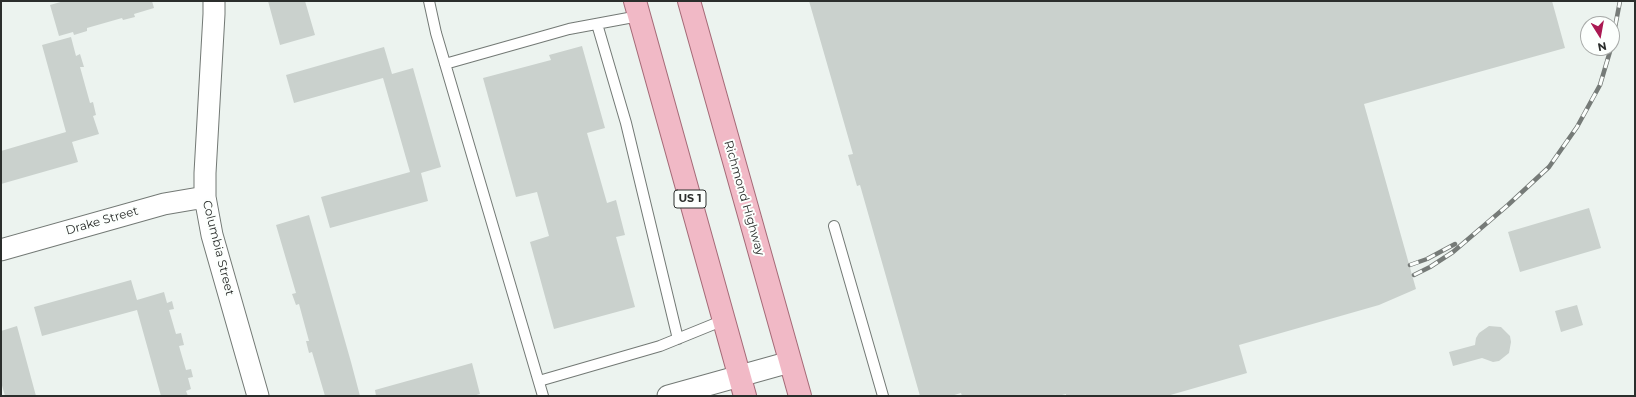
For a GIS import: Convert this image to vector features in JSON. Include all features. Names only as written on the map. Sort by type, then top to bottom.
[{"type":"main road","name":"Richmond Highway","points":[[689,1],[800,396]]},
{"type":"main road","name":"US 1","points":[[637,9],[743,386]]},
{"type":"street","name":"Columbia Street","points":[[214,1],[205,197],[212,235],[258,396]]},
{"type":"street","name":"Drake Street","points":[[1,250],[164,204],[205,197]]},
{"type":"street","points":[[668,396],[743,386],[790,362]]},
{"type":"lane","points":[[429,1],[436,33],[543,396]]},
{"type":"lane","points":[[445,64],[569,29],[597,24],[637,9]]},
{"type":"lane","points":[[597,24],[626,123],[678,339]]},
{"type":"lane","points":[[834,226],[883,396]]},
{"type":"lane","points":[[539,381],[660,346],[724,320]]},
{"type":"building","points":[[64,1],[152,1],[154,8],[134,14],[135,17],[123,20],[122,18],[87,28],[87,31],[74,35],[73,32],[59,36],[50,5]]},
{"type":"building","points":[[268,1],[305,1],[315,35],[280,45]]},
{"type":"building","points":[[809,1],[1552,1],[1565,48],[1364,104],[1416,289],[1379,305],[1239,345],[1247,373],[1167,396],[1066,396],[1066,394],[1058,396],[962,396],[961,393],[951,396],[920,396],[860,185],[857,186],[848,155],[853,154]]},
{"type":"building","points":[[71,37],[76,56],[80,54],[84,67],[80,67],[90,103],[93,102],[96,115],[93,116],[99,134],[72,142],[78,162],[1,184],[1,151],[66,132],[42,45]]},
{"type":"building","points":[[582,46],[605,128],[587,133],[607,203],[616,200],[625,235],[616,237],[635,307],[554,329],[530,242],[549,236],[537,192],[516,197],[483,78],[551,60],[549,55]]},
{"type":"building","points":[[384,47],[392,74],[413,68],[441,167],[421,173],[428,201],[330,228],[321,197],[410,172],[383,78],[294,103],[286,75]]},
{"type":"building","points":[[1589,208],[1601,248],[1520,272],[1508,232]]},
{"type":"building","points":[[309,215],[360,396],[325,396],[312,352],[309,353],[306,341],[309,341],[299,304],[296,305],[292,294],[296,293],[276,225]]},
{"type":"building","points":[[131,280],[137,300],[164,292],[167,303],[172,301],[174,309],[169,310],[176,334],[181,333],[184,345],[179,346],[186,370],[191,369],[193,377],[188,378],[191,389],[186,391],[188,396],[161,396],[137,310],[42,336],[34,307]]},
{"type":"building","points":[[1577,305],[1583,325],[1561,332],[1555,311]]},
{"type":"building","points":[[17,326],[36,396],[5,396],[1,382],[1,331]]},
{"type":"building","points":[[1489,326],[1501,327],[1510,336],[1511,342],[1509,353],[1499,361],[1493,362],[1482,358],[1453,366],[1449,352],[1475,345],[1476,338],[1479,333]]},
{"type":"building","points":[[472,363],[480,394],[473,396],[376,396],[375,390]]},
{"type":"railway","points":[[1617,16],[1620,1]]},
{"type":"railway","points":[[1414,275],[1430,267],[1453,252],[1508,205],[1549,167],[1577,127],[1600,85],[1609,56]]},
{"type":"railway","points":[[1410,265],[1427,259],[1455,244]]}]
